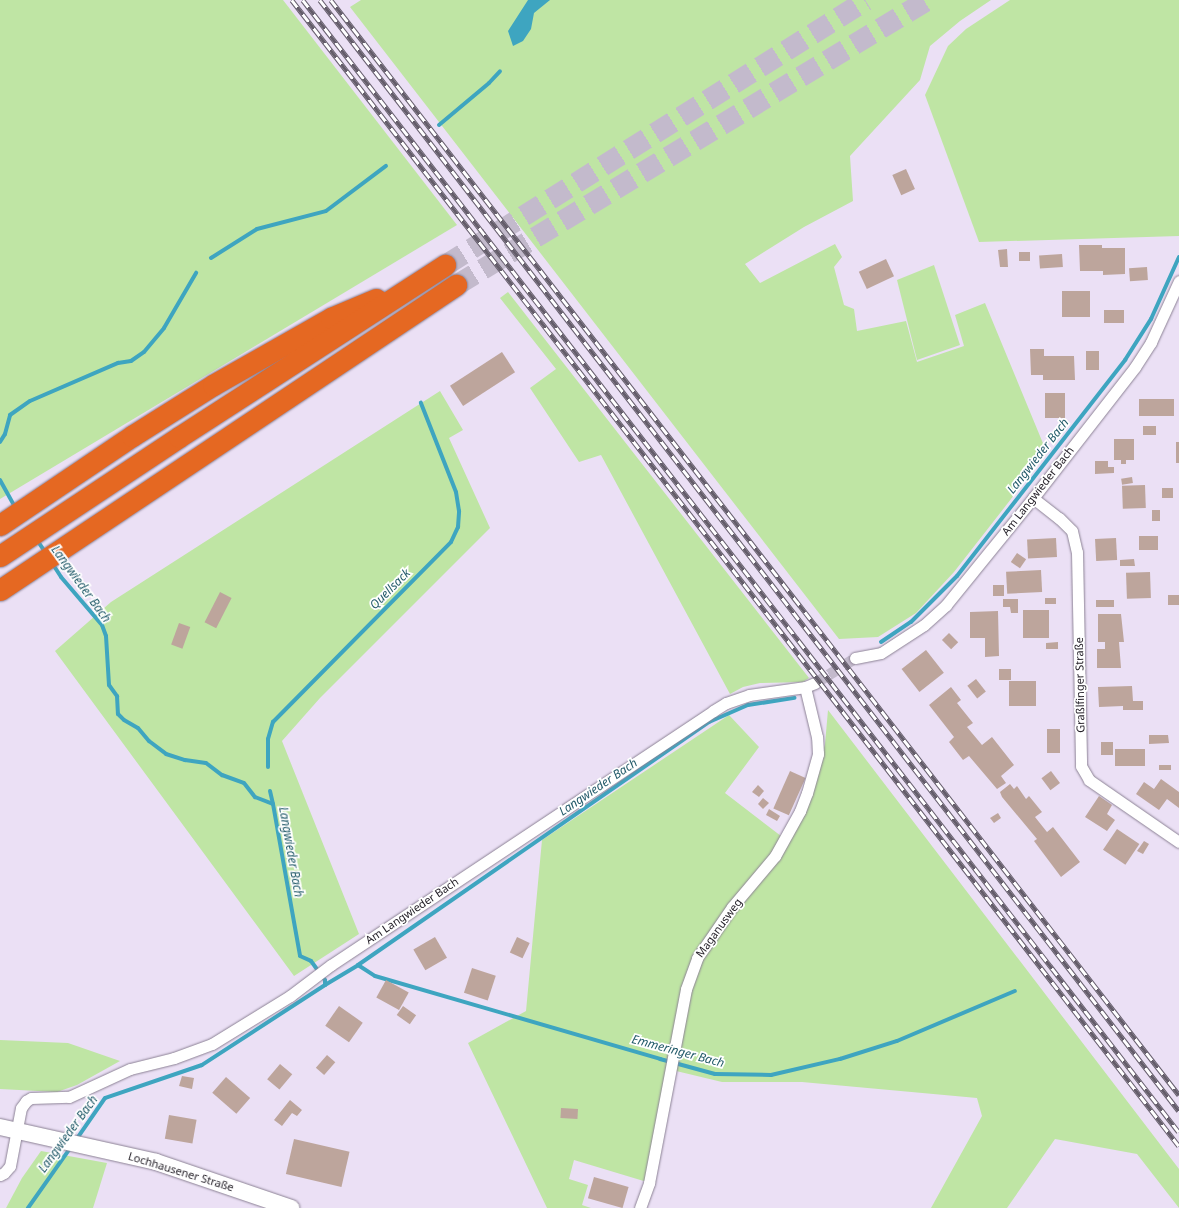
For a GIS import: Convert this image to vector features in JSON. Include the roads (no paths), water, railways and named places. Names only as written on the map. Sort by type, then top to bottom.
[{"type":"highway","points":[[0,525],[139,432],[278,346],[331,318],[437,271],[179,437],[2,555]]},
{"type":"highway","points":[[0,590],[71,541],[456,285]]},
{"type":"main road","name":"Lochhausener Straße","points":[[0,1127],[156,1162],[291,1208]]},
{"type":"street","name":"Am Langwieder Bach","points":[[855,658],[881,653],[924,625],[946,605],[1034,498],[1135,367],[1151,342],[1179,281]]},
{"type":"street","name":"Graßlfinger Straße","points":[[1034,498],[1072,531],[1077,552],[1081,766],[1089,780],[1179,842]]},
{"type":"street","name":"Am Langwieder Bach","points":[[0,1175],[10,1166],[22,1108],[26,1101],[31,1098],[69,1097],[130,1069],[174,1058],[212,1044],[290,996],[325,970],[726,703],[749,695],[810,685]]},
{"type":"street","name":"Maganusweg","points":[[640,1208],[649,1183],[686,989],[696,958],[732,907],[775,856],[800,811],[807,793],[818,754],[810,685]]},
{"type":"water","points":[[528,0],[550,0],[534,13],[531,29],[523,41],[513,46],[508,31]]},
{"type":"waterway","name":"Langwieder Bach","points":[[439,125],[489,83],[500,71]]},
{"type":"waterway","name":"Langwieder Bach","points":[[211,258],[257,229],[326,211],[386,166]]},
{"type":"waterway","name":"Langwieder Bach","points":[[881,642],[911,622],[957,576],[1125,360],[1151,319],[1179,257]]},
{"type":"waterway","name":"Langwieder Bach","points":[[0,442],[5,434],[10,415],[30,401],[118,363],[131,361],[144,352],[164,328],[196,273]]},
{"type":"waterway","name":"Quellsack","points":[[268,767],[268,739],[273,722],[451,542],[458,527],[459,511],[456,492],[421,403]]},
{"type":"waterway","name":"Langwieder Bach","points":[[0,480],[15,507]]},
{"type":"waterway","name":"Langwieder Bach","points":[[37,540],[45,552]]},
{"type":"waterway","name":"Langwieder Bach","points":[[52,563],[61,577],[102,625],[106,636],[109,685],[117,696],[118,714],[124,720],[138,728],[149,741],[166,754],[185,760],[206,763],[222,775],[244,783],[255,797],[273,804],[300,956],[311,961],[325,980],[325,985],[202,1065],[105,1098],[76,1140]]},
{"type":"waterway","name":"Langwieder Bach","points":[[325,985],[358,965],[709,722],[748,705],[794,698]]},
{"type":"waterway","name":"Quellsack","points":[[270,791],[273,804]]},
{"type":"waterway","name":"Emmeringer Bach","points":[[358,965],[375,976],[715,1074],[771,1075],[840,1059],[897,1041],[1015,991]]},
{"type":"waterway","name":"Langwieder Bach","points":[[28,1208],[71,1147]]},
{"type":"tunnel","points":[[445,265],[865,0]]},
{"type":"tunnel","points":[[456,285],[927,0]]},
{"type":"tunnel","points":[[815,683],[855,658]]},
{"type":"railway","points":[[292,0],[1179,1146]]},
{"type":"railway","points":[[303,0],[1179,1132]]},
{"type":"railway","points":[[320,0],[1179,1111]]},
{"type":"railway","points":[[331,0],[1179,1095]]}]
